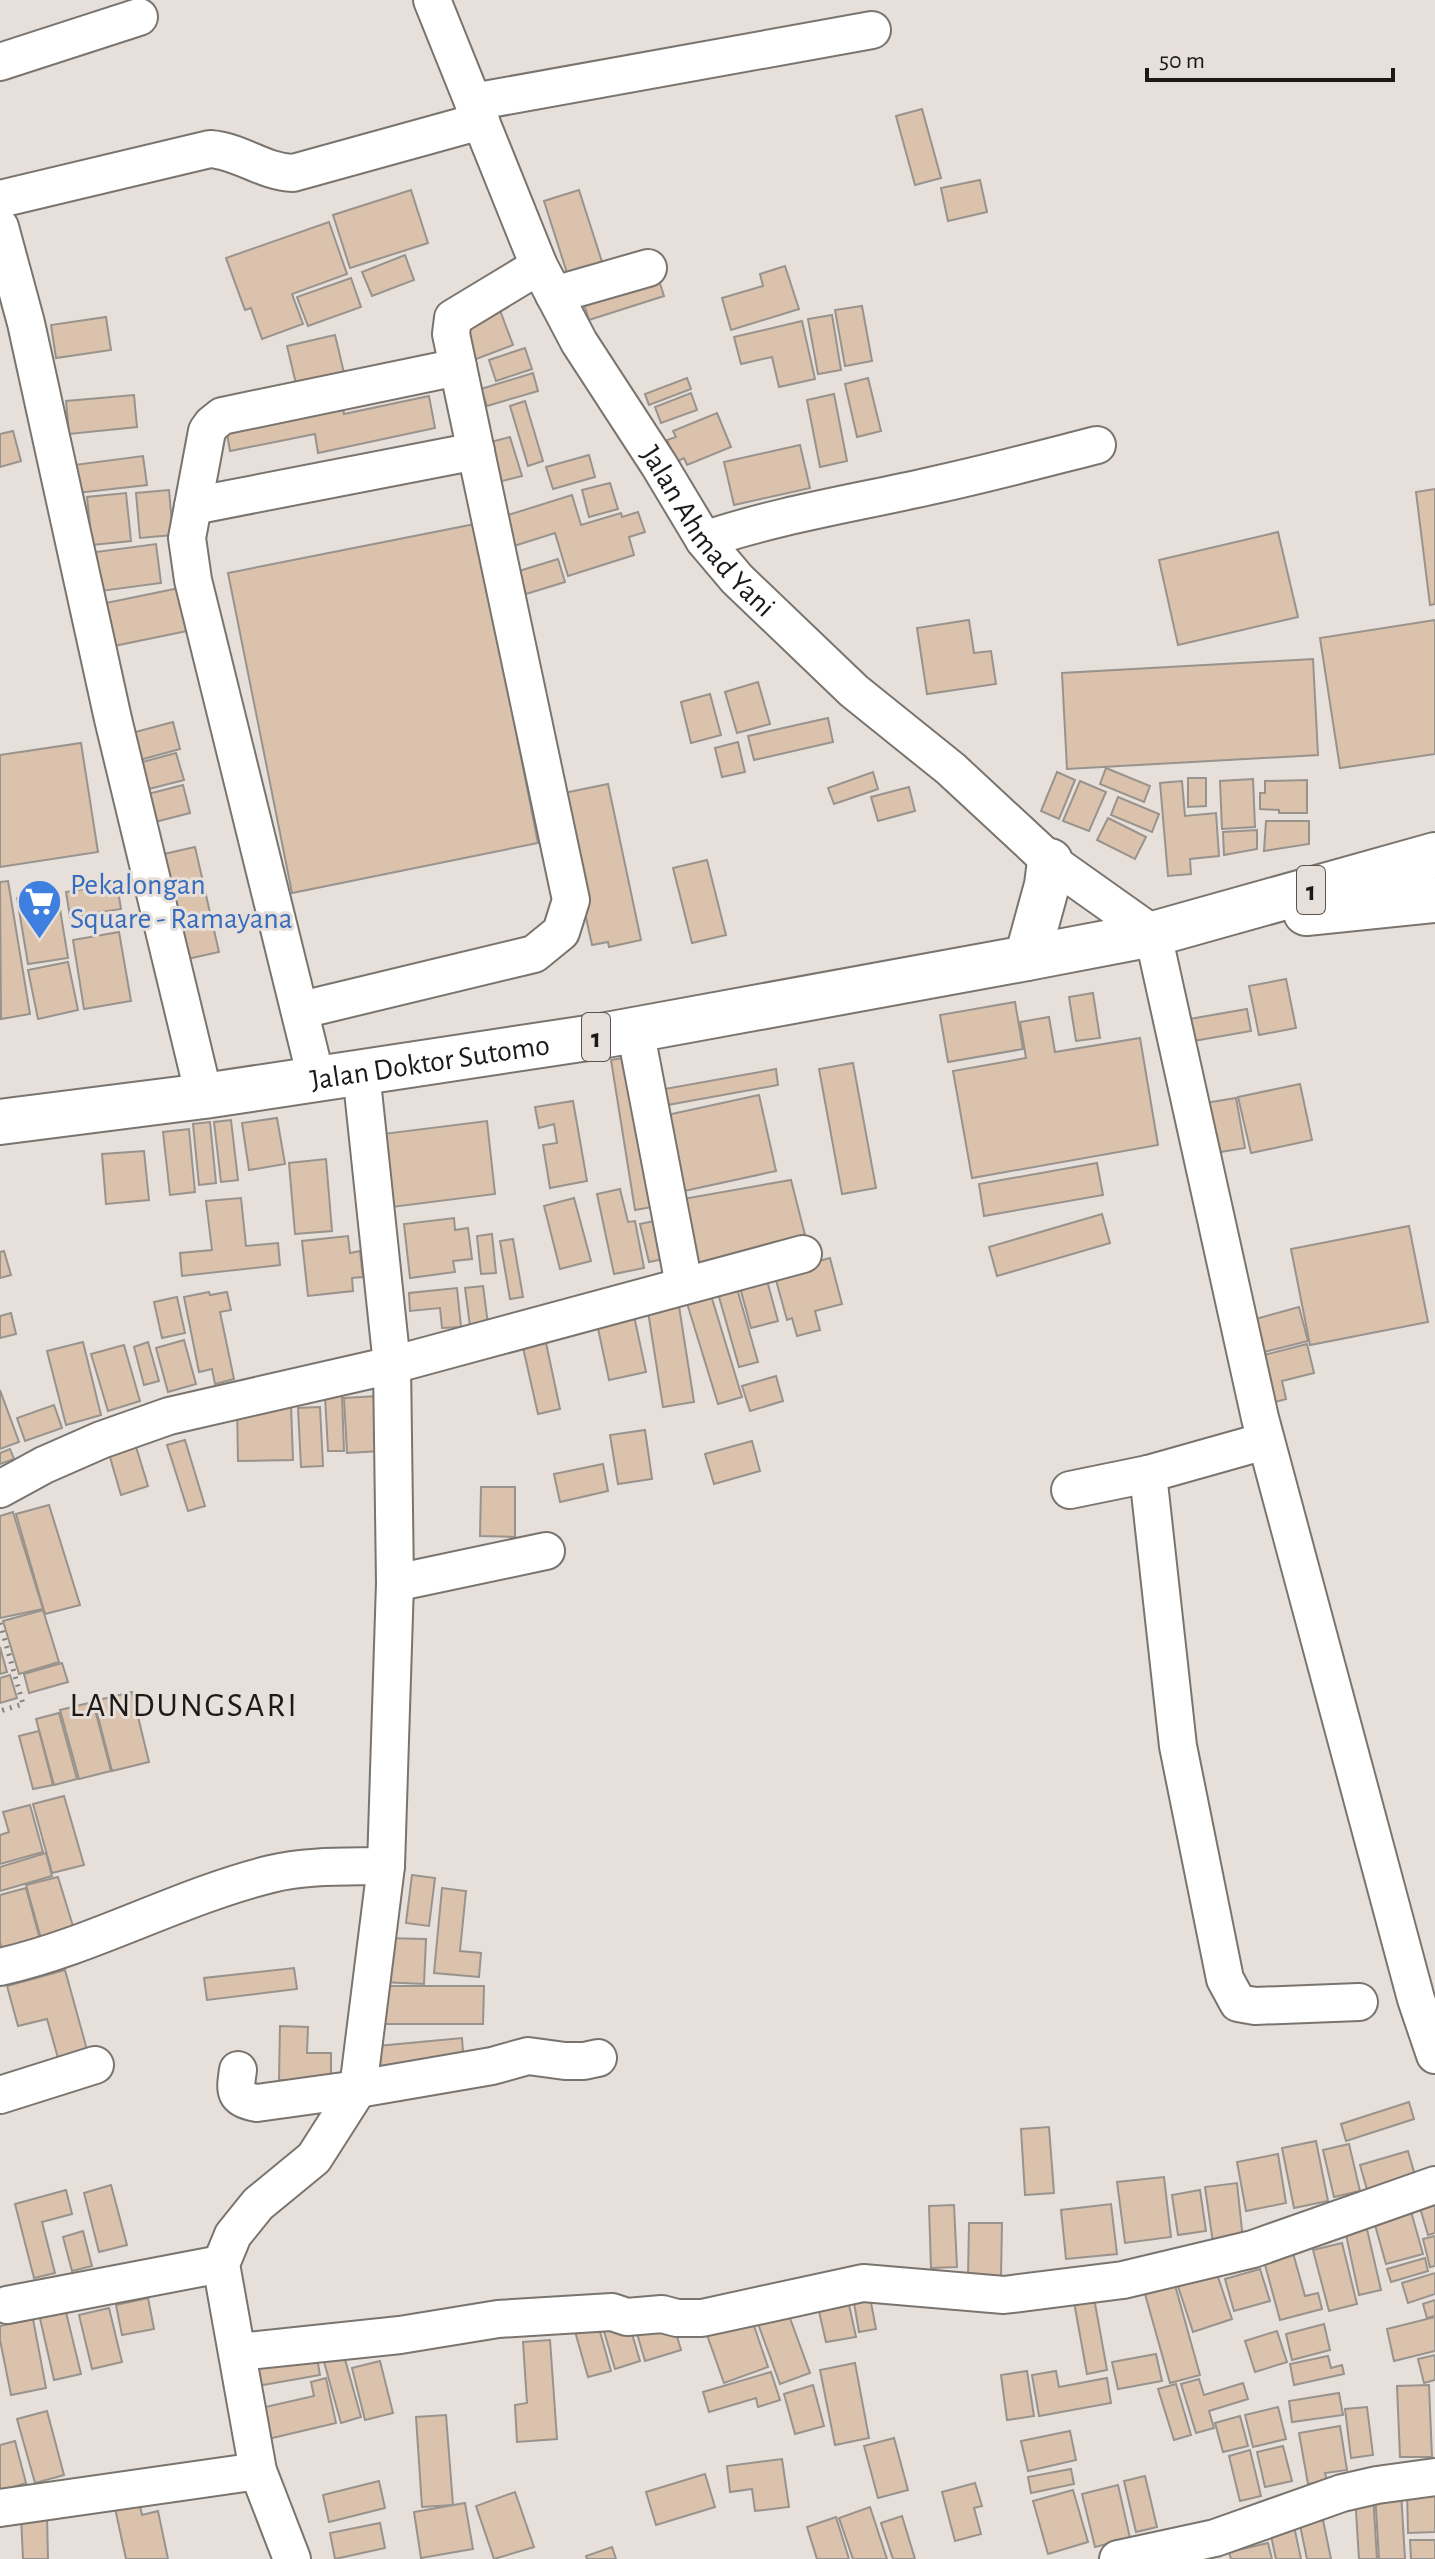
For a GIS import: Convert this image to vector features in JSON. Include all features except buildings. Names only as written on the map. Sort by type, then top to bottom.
[{"type":"highway","name":"Jalan Doktor Sutomo","points":[[0,1122],[204,1096],[635,1029],[1027,958],[1170,929],[1435,855]]},
{"type":"highway","points":[[1027,958],[1040,916],[1050,861]]},
{"type":"highway","name":"Jalan Doktor Sutomo","points":[[1170,929],[1435,900]]},
{"type":"street","name":"Jalan Ahmad Yani","points":[[432,0],[546,281],[579,342],[704,540],[737,579],[854,691],[951,769],[1050,861],[1170,929]]},
{"type":"street","points":[[0,62],[139,17]]},
{"type":"street","points":[[0,199],[210,149],[228,150],[276,172],[293,173],[477,111],[872,30]]},
{"type":"street","points":[[0,227],[13,326],[113,719],[204,1096]]},
{"type":"street","points":[[300,1007],[314,1007],[534,954],[561,932],[571,900],[451,334],[453,318],[546,281],[648,268]]},
{"type":"street","points":[[316,1078],[193,580],[187,538],[207,431],[222,416],[458,367]]},
{"type":"street","points":[[704,540],[825,507],[933,486],[1097,445]]},
{"type":"street","points":[[193,506],[476,451]]},
{"type":"street","points":[[1170,929],[1265,1441],[1411,1984],[1435,2055]]},
{"type":"street","points":[[635,1029],[684,1285]]},
{"type":"street","points":[[292,2559],[258,2471],[221,2264],[233,2235],[258,2204],[314,2158],[358,2089],[386,1866],[395,1583],[392,1365],[361,1072]]},
{"type":"street","points":[[0,1489],[101,1440],[169,1416],[392,1365],[803,1254]]},
{"type":"street","points":[[1070,1490],[1148,1474],[1265,1441]]},
{"type":"street","points":[[1148,1474],[1178,1746],[1225,1979],[1238,2003],[1255,2006],[1359,2002]]},
{"type":"street","points":[[395,1583],[546,1551]]},
{"type":"street","points":[[0,1967],[106,1934],[215,1891],[273,1874],[316,1868],[386,1866]]},
{"type":"street","points":[[238,2070],[238,2095],[245,2101],[257,2103],[492,2066],[528,2056],[565,2061],[598,2058]]},
{"type":"street","points":[[0,2095],[95,2065]]},
{"type":"street","points":[[238,2352],[400,2335],[498,2319],[612,2312],[627,2317],[662,2314],[677,2318],[702,2318],[863,2283],[1004,2295],[1056,2290],[1123,2280],[1253,2249],[1435,2185]]},
{"type":"street","points":[[7,2305],[221,2264]]},
{"type":"street","points":[[0,2508],[258,2471]]},
{"type":"street","points":[[1118,2559],[1215,2538],[1342,2493],[1435,2477]]},
{"type":"path","points":[[0,1623],[23,1704],[0,1711]]},
{"type":"place","name":"Pekalongan Square - Ramayana","points":[[39,940]]},
{"type":"district","name":"LANDUNGSARI","points":[[184,1704]]}]
